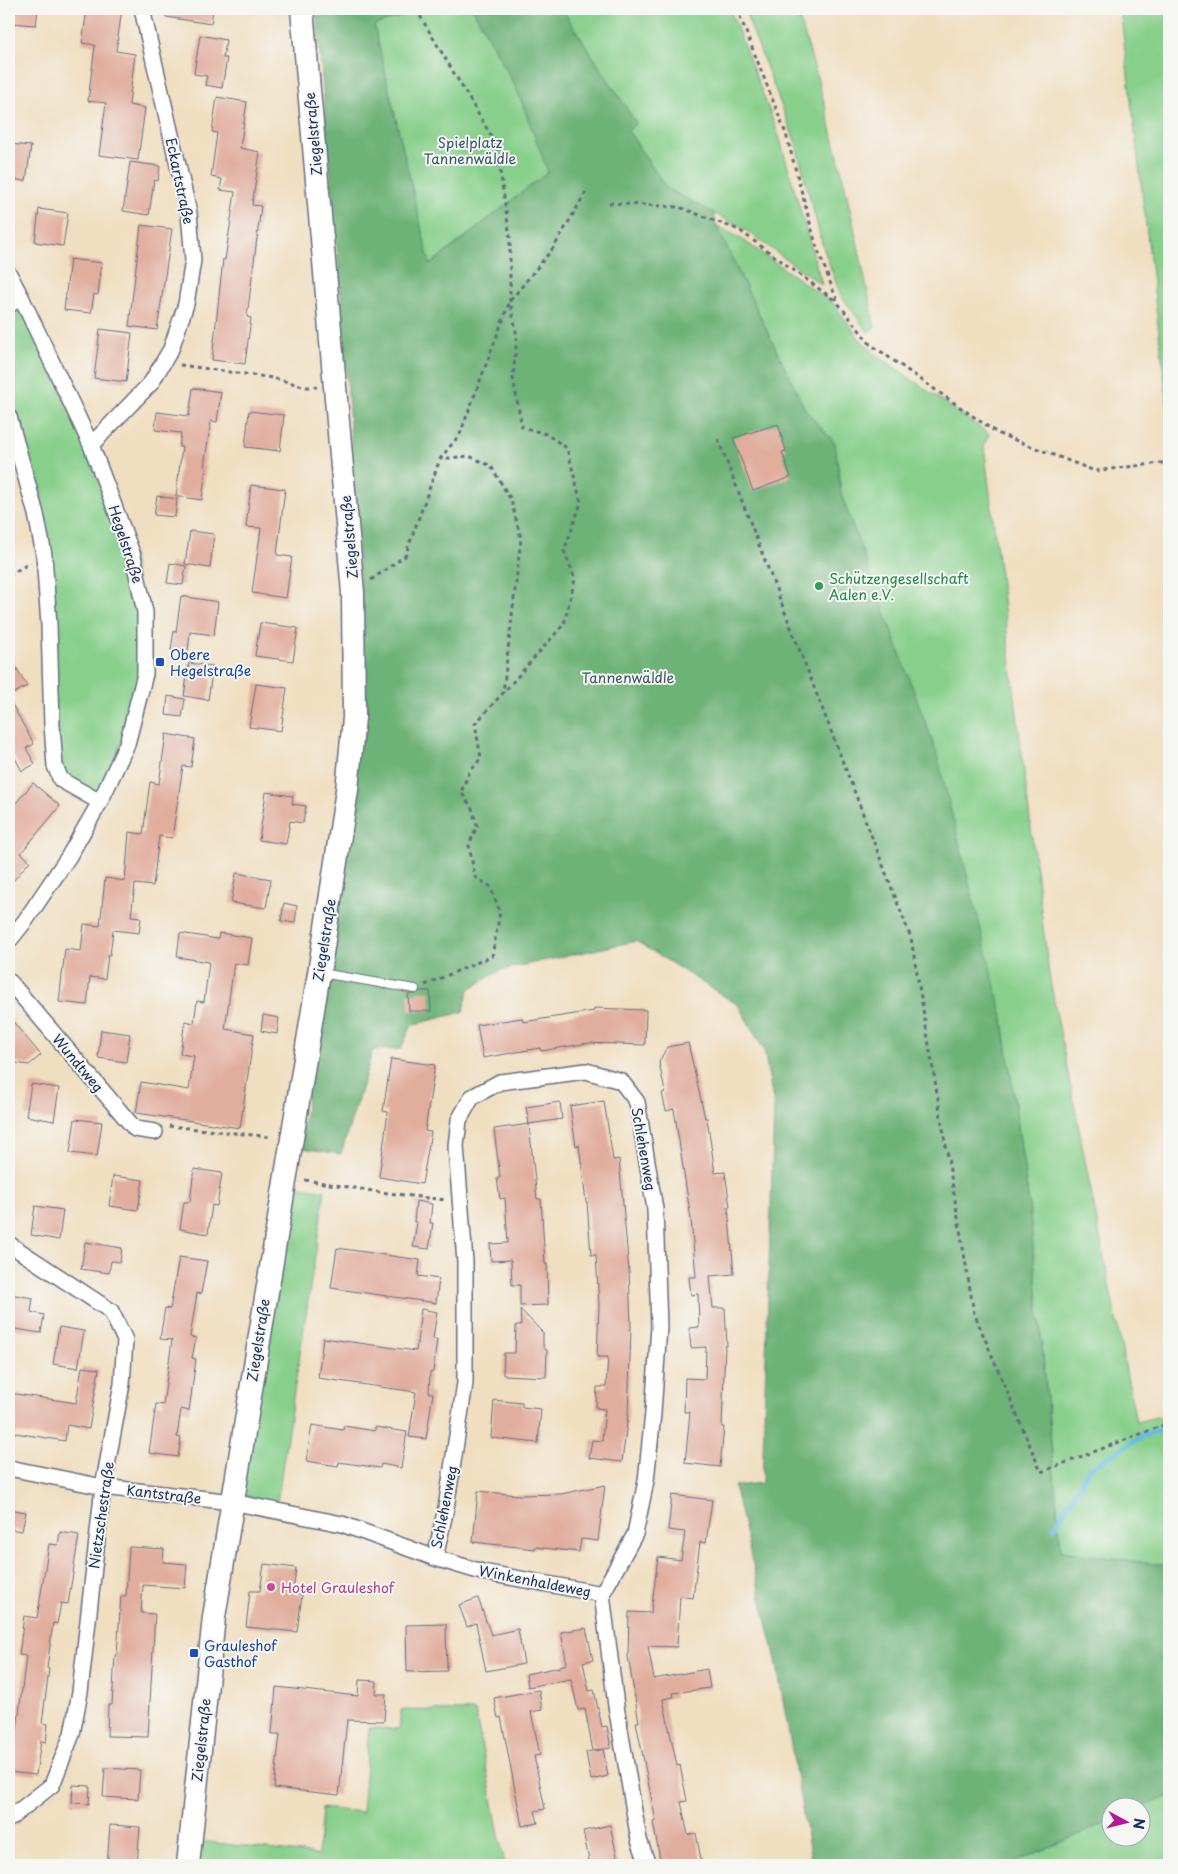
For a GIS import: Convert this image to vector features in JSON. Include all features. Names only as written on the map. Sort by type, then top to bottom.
[{"type":"main road","name":"Ziegelstraße","points":[[188,1865],[214,1617],[319,973],[347,790],[354,718],[354,593],[302,9]]},
{"type":"street","name":"Eckartstraße","points":[[92,445],[151,383],[171,349],[186,304],[193,260],[189,213],[142,9]]},
{"type":"street","name":"Hegelstraße","points":[[9,274],[15,301],[92,445],[132,556],[145,612],[145,675],[127,744],[100,802],[70,856],[9,941]]},
{"type":"street","points":[[9,417],[36,514],[44,555],[55,766],[61,780],[100,802]]},
{"type":"street","name":"Wundtweg","points":[[9,981],[134,1129],[155,1132]]},
{"type":"street","name":"Schlehenweg","points":[[435,1558],[446,1508],[466,1384],[465,1262],[456,1146],[459,1120],[472,1097],[500,1082],[586,1071],[621,1081],[637,1102],[655,1209],[659,1327],[646,1482],[635,1534],[602,1594]]},
{"type":"street","name":"Nietzschestraße","points":[[9,1244],[111,1310],[125,1340],[122,1384],[103,1487],[80,1692],[72,1734],[52,1785],[9,1819]]},
{"type":"street","name":"Kantstraße","points":[[9,1468],[103,1487],[232,1502]]},
{"type":"street","name":"Winkenhaldeweg","points":[[232,1502],[342,1524],[435,1558],[482,1572],[602,1594],[616,1706],[638,1840],[648,1865]]},
{"type":"lane","points":[[319,973],[415,989]]},
{"type":"path","points":[[415,989],[492,956],[500,912],[490,886],[475,876],[469,845],[477,826],[472,808],[461,792],[469,773],[481,758],[475,724],[564,624],[576,579],[564,551],[581,504],[567,448],[546,434],[522,427],[513,378],[517,336],[510,301],[510,237],[496,144],[416,9]]},
{"type":"path","points":[[737,9],[786,134],[816,245],[838,303]]},
{"type":"path","points":[[354,593],[405,556],[440,459],[460,434],[510,301],[554,247],[586,192]]},
{"type":"path","points":[[610,203],[679,207],[739,230],[838,303],[870,344],[997,432],[1095,471],[1169,462]]},
{"type":"path","points":[[163,362],[273,378],[307,386]]},
{"type":"path","points":[[718,439],[911,938],[974,1313],[1041,1472],[1169,1423]]},
{"type":"path","points":[[440,459],[469,456],[490,466],[511,500],[521,539],[503,693]]},
{"type":"path","points":[[9,574],[44,555]]},
{"type":"path","points":[[155,1132],[170,1126],[273,1137]]},
{"type":"path","points":[[285,1177],[379,1192],[460,1202]]},
{"type":"green space","name":"Tannenwäldle","points":[[316,9],[425,9],[374,25],[430,265],[548,172],[517,90],[473,9],[562,9],[636,123],[628,131],[666,188],[714,213],[716,225],[806,411],[835,443],[841,494],[936,751],[1002,1014],[1029,1204],[1061,1551],[1169,1566],[1169,1796],[1150,1804],[1150,1796],[1100,1796],[1100,1825],[1008,1865],[812,1865],[776,1660],[734,1486],[762,1483],[774,1106],[764,1050],[738,1005],[636,941],[501,970],[469,989],[463,1012],[412,1025],[401,1049],[373,1050],[341,1154],[301,1148],[362,620],[343,316]]},
{"type":"green space","name":"Spielplatz Tannenwäldle","points":[[425,9],[473,9],[517,90],[549,172],[429,265],[374,25]]},
{"type":"green space","points":[[562,9],[730,9],[779,136],[822,285],[744,229],[666,188],[628,131],[636,123]]},
{"type":"green space","points":[[744,9],[796,9],[831,127],[850,207],[875,327],[868,332],[841,296],[823,247],[795,141]]},
{"type":"green space","points":[[1120,9],[1169,9],[1169,416]]},
{"type":"green space","points":[[716,225],[743,240],[834,304],[859,338],[877,355],[989,434],[984,445],[1049,975],[1136,1422],[1169,1414],[1169,1566],[1061,1551],[1029,1204],[1002,1014],[841,494],[835,443],[806,412]]},
{"type":"green space","points":[[21,297],[133,556],[145,675],[100,802],[61,780],[44,555],[9,417],[9,305]]},
{"type":"green space","points":[[291,1185],[325,1191],[277,1502],[241,1495]]},
{"type":"green space","points":[[401,1710],[475,1711],[505,1865],[196,1865],[199,1841],[318,1855],[322,1808],[362,1812],[369,1728],[399,1729]]},
{"type":"green space","points":[[1169,1796],[1169,1865],[1008,1865],[1100,1825],[1100,1846],[1150,1846],[1150,1804]]},
{"type":"building","points":[[9,9],[38,9],[36,25],[9,23]]},
{"type":"building","points":[[87,9],[122,9],[116,51],[135,54],[129,105],[145,108],[138,160],[99,155],[106,103],[88,101],[95,45],[82,43]]},
{"type":"building","points":[[166,9],[213,9],[211,24],[166,17]]},
{"type":"building","points":[[200,35],[226,40],[223,58],[227,58],[222,88],[205,85],[207,76],[194,74]]},
{"type":"building","points":[[217,97],[247,102],[240,148],[260,152],[252,205],[261,206],[247,317],[251,318],[245,364],[212,360],[223,259],[225,260],[235,192],[220,190],[222,179],[211,177],[217,133],[212,132]]},
{"type":"building","points":[[9,144],[31,146],[26,181],[9,179]]},
{"type":"building","points":[[130,162],[160,166],[158,181],[154,180],[149,215],[123,211]]},
{"type":"building","points":[[39,209],[68,213],[63,246],[35,242]]},
{"type":"building","points":[[141,225],[172,229],[157,330],[129,326]]},
{"type":"building","points":[[70,259],[102,263],[98,295],[94,294],[91,313],[64,310]]},
{"type":"building","points":[[100,329],[132,333],[126,382],[94,378]]},
{"type":"building","points":[[193,388],[221,392],[217,422],[211,421],[204,466],[206,467],[202,500],[176,496],[182,447],[179,447],[181,433],[155,430],[157,412],[189,416]]},
{"type":"building","points":[[249,411],[284,415],[280,451],[245,447]]},
{"type":"building","points":[[778,424],[786,451],[782,452],[791,477],[753,491],[733,438]]},
{"type":"building","points":[[251,485],[285,489],[277,555],[292,557],[286,598],[252,593],[261,528],[246,527]]},
{"type":"building","points":[[157,496],[177,499],[175,517],[154,515]]},
{"type":"building","points":[[190,531],[214,534],[210,568],[185,564]]},
{"type":"building","points":[[170,563],[186,566],[183,585],[167,583]]},
{"type":"building","points":[[181,596],[218,602],[214,635],[190,632],[188,652],[171,650],[174,631],[176,632]]},
{"type":"building","points":[[260,623],[298,628],[293,661],[255,656]]},
{"type":"building","points":[[9,655],[27,686],[9,696]]},
{"type":"building","points":[[189,663],[213,666],[208,700],[184,696]]},
{"type":"building","points":[[256,684],[287,688],[281,731],[249,727]]},
{"type":"building","points":[[168,696],[185,699],[182,717],[166,715]]},
{"type":"building","points":[[9,699],[34,744],[26,748],[35,764],[22,771],[14,756],[9,759]]},
{"type":"building","points":[[166,734],[195,739],[191,767],[183,766],[172,838],[159,836],[153,886],[135,884],[131,916],[141,917],[139,933],[113,930],[105,979],[90,977],[87,1005],[59,1002],[65,949],[81,951],[84,924],[100,926],[105,878],[125,881],[129,832],[143,834],[150,782],[159,784]]},
{"type":"building","points":[[33,783],[60,806],[21,853],[30,861],[9,886],[9,811]]},
{"type":"building","points":[[266,792],[293,796],[292,804],[306,806],[303,823],[290,821],[286,844],[259,840]]},
{"type":"building","points":[[236,873],[271,879],[266,908],[231,903]]},
{"type":"building","points":[[284,903],[297,906],[295,923],[281,921]]},
{"type":"building","points":[[180,933],[218,939],[219,933],[252,938],[248,965],[234,963],[225,1029],[254,1034],[240,1128],[136,1113],[141,1082],[189,1090],[194,1056],[180,1054],[185,1021],[194,1023],[197,1001],[204,1002],[209,962],[177,957]]},
{"type":"building","points":[[420,991],[430,991],[431,1011],[409,1011],[408,994],[416,994]]},
{"type":"building","points":[[594,1008],[646,1010],[645,1045],[589,1043],[541,1051],[540,1048],[483,1058],[477,1025],[522,1018],[523,1022],[594,1011]]},
{"type":"building","points":[[263,1015],[279,1018],[277,1034],[261,1031]]},
{"type":"building","points":[[9,1017],[41,1055],[29,1065],[9,1062]]},
{"type":"building","points":[[101,1030],[130,1034],[126,1062],[98,1058]]},
{"type":"building","points":[[688,1043],[705,1118],[707,1118],[715,1173],[725,1172],[730,1207],[728,1207],[734,1274],[710,1276],[713,1308],[725,1308],[727,1346],[725,1346],[722,1427],[724,1427],[720,1467],[685,1463],[690,1412],[684,1412],[685,1378],[705,1379],[706,1347],[691,1348],[689,1328],[699,1327],[698,1294],[691,1295],[689,1277],[696,1277],[691,1219],[674,1109],[666,1111],[662,1093],[665,1092],[659,1062],[667,1047]]},
{"type":"building","points":[[391,1059],[435,1065],[425,1131],[431,1132],[422,1184],[379,1177],[388,1112],[383,1111]]},
{"type":"building","points":[[31,1084],[59,1088],[54,1121],[26,1116]]},
{"type":"building","points":[[604,1101],[613,1160],[619,1159],[629,1271],[631,1327],[628,1415],[622,1462],[589,1458],[592,1440],[602,1441],[605,1409],[596,1408],[597,1387],[606,1387],[608,1357],[597,1357],[599,1305],[596,1255],[591,1255],[587,1202],[579,1145],[576,1146],[570,1106]]},
{"type":"building","points":[[560,1102],[562,1119],[529,1124],[526,1107]]},
{"type":"building","points":[[75,1119],[102,1122],[97,1156],[70,1153]]},
{"type":"building","points":[[529,1124],[537,1199],[541,1199],[545,1264],[547,1264],[548,1305],[520,1306],[520,1285],[512,1285],[511,1260],[491,1261],[490,1244],[508,1243],[505,1198],[500,1199],[497,1178],[500,1178],[494,1129]]},
{"type":"building","points":[[194,1169],[222,1173],[217,1206],[212,1205],[208,1234],[180,1229],[184,1202],[190,1202]]},
{"type":"building","points":[[113,1176],[143,1180],[138,1210],[109,1206]]},
{"type":"building","points":[[416,1201],[432,1204],[430,1223],[433,1223],[429,1249],[413,1247],[417,1222],[414,1222]]},
{"type":"building","points":[[35,1206],[63,1210],[59,1240],[31,1235]]},
{"type":"building","points":[[85,1242],[122,1248],[120,1262],[111,1261],[109,1273],[81,1269]]},
{"type":"building","points":[[337,1248],[420,1260],[418,1276],[439,1279],[436,1303],[331,1288]]},
{"type":"building","points":[[179,1257],[207,1261],[201,1294],[197,1293],[190,1337],[196,1338],[192,1358],[196,1359],[189,1411],[181,1409],[177,1437],[181,1438],[178,1457],[149,1453],[156,1404],[163,1405],[172,1340],[160,1339],[165,1308],[170,1309]]},
{"type":"building","points":[[9,1294],[33,1298],[31,1312],[44,1315],[41,1333],[9,1328]]},
{"type":"building","points":[[421,1309],[437,1312],[433,1339],[437,1339],[433,1372],[430,1372],[429,1393],[433,1393],[426,1439],[409,1437],[416,1392],[318,1378],[323,1338],[416,1351]]},
{"type":"building","points":[[520,1309],[543,1333],[543,1346],[547,1351],[546,1377],[503,1375],[504,1353],[515,1353],[516,1325],[521,1325]]},
{"type":"building","points":[[59,1327],[84,1331],[78,1368],[53,1364]]},
{"type":"building","points":[[82,1367],[99,1369],[89,1429],[67,1425],[65,1441],[9,1432],[9,1393],[76,1403]]},
{"type":"building","points":[[494,1400],[522,1403],[522,1407],[541,1409],[538,1443],[491,1438]]},
{"type":"building","points":[[312,1425],[343,1430],[344,1426],[375,1431],[375,1427],[407,1432],[401,1468],[381,1464],[380,1468],[339,1462],[338,1466],[306,1461]]},
{"type":"building","points":[[605,1485],[598,1541],[581,1539],[579,1552],[473,1542],[478,1491],[519,1495],[561,1494]]},
{"type":"building","points":[[672,1495],[712,1500],[706,1543],[700,1542],[693,1598],[680,1596],[677,1647],[648,1646],[654,1679],[707,1669],[710,1688],[673,1693],[674,1697],[663,1699],[677,1766],[680,1765],[687,1801],[681,1802],[688,1835],[696,1833],[702,1865],[661,1865],[653,1822],[656,1821],[636,1722],[639,1722],[628,1656],[629,1612],[651,1613],[658,1557],[681,1560],[685,1532],[668,1530]]},
{"type":"building","points":[[9,1509],[26,1512],[22,1531],[9,1529]]},
{"type":"building","points":[[60,1532],[79,1535],[68,1604],[61,1603],[57,1624],[53,1623],[42,1723],[48,1724],[46,1742],[41,1741],[36,1775],[9,1772],[13,1736],[16,1737],[26,1656],[19,1655],[24,1616],[37,1618],[49,1544],[58,1545]]},
{"type":"building","points":[[129,1547],[164,1549],[163,1562],[187,1564],[185,1588],[143,1585],[141,1613],[155,1614],[148,1737],[107,1736],[108,1705],[112,1705],[121,1596],[126,1596]]},
{"type":"building","points":[[264,1564],[296,1568],[293,1594],[302,1595],[297,1632],[246,1627],[250,1591],[260,1591]]},
{"type":"building","points":[[478,1598],[491,1635],[518,1629],[524,1664],[486,1671],[476,1623],[467,1627],[459,1605]]},
{"type":"building","points":[[446,1624],[447,1671],[407,1672],[406,1625]]},
{"type":"building","points":[[586,1628],[593,1660],[583,1662],[589,1691],[594,1690],[602,1727],[607,1726],[611,1748],[593,1751],[585,1709],[578,1710],[571,1679],[528,1687],[526,1674],[567,1664],[561,1632]]},
{"type":"building","points":[[359,1680],[377,1681],[376,1694],[386,1694],[384,1721],[347,1720],[339,1795],[274,1788],[280,1734],[272,1734],[276,1687],[358,1696]]},
{"type":"building","points":[[539,1690],[542,1710],[531,1712],[540,1755],[534,1756],[545,1809],[535,1811],[538,1823],[522,1826],[501,1717],[498,1718],[494,1698]]},
{"type":"building","points":[[603,1749],[608,1776],[591,1780],[586,1752]]},
{"type":"building","points":[[105,1768],[140,1770],[138,1799],[103,1797]]},
{"type":"building","points":[[73,1785],[90,1786],[89,1804],[72,1803]]},
{"type":"building","points":[[110,1825],[140,1827],[137,1865],[107,1865]]},
{"type":"building","points":[[610,1825],[619,1865],[590,1865],[583,1831]]},
{"type":"waterway","points":[[1054,1528],[1089,1469],[1142,1436],[1169,1428]]},
{"type":"place","name":"Schützengesellschaft Aalen e.V.","points":[[819,586]]},
{"type":"place","name":"Obere Hegelstraße","points":[[160,662]]},
{"type":"place","name":"Hotel Grauleshof","points":[[271,1587]]},
{"type":"place","name":"Grauleshof Gasthof","points":[[194,1653]]}]
